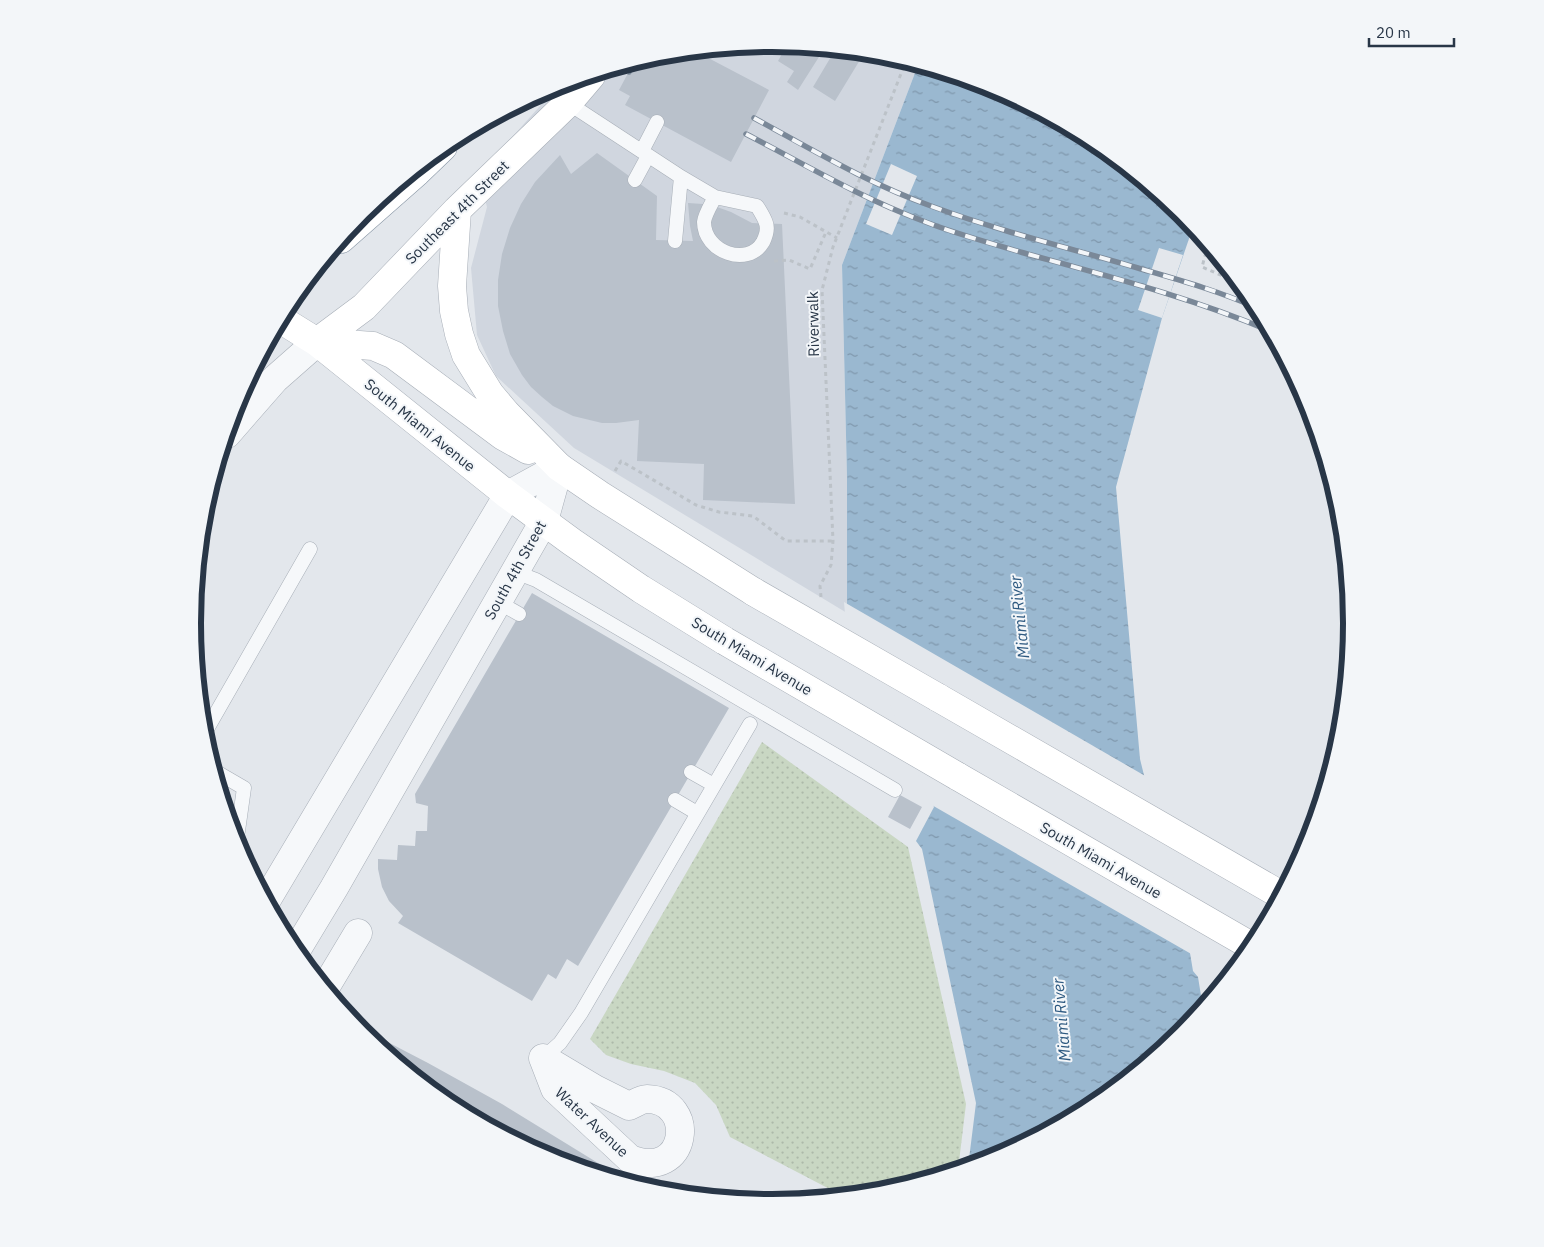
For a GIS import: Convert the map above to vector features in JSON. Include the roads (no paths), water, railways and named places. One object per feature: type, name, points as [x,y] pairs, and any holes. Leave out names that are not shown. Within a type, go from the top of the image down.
[{"type":"main road","name":"Southeast 4th Street","points":[[317,342],[364,307],[457,210],[568,103],[584,85]]},
{"type":"main road","points":[[457,210],[452,286],[454,311],[466,354],[490,394],[559,467]]},
{"type":"main road","name":"South Miami Avenue","points":[[286,323],[317,342],[508,495],[641,589],[725,641],[1246,943]]},
{"type":"main road","points":[[317,342],[373,346],[394,355],[503,436],[559,467],[606,499],[754,592],[1276,892]]},
{"type":"street","points":[[238,422],[275,379],[317,342]]},
{"type":"street","points":[[270,895],[508,495],[559,467]]},
{"type":"street","name":"South 4th Street","points":[[300,945],[508,608],[514,572],[544,521],[559,467]]},
{"type":"street","points":[[328,982],[358,932]]},
{"type":"street","name":"Water Avenue","points":[[543,1058],[595,1089],[629,1106],[645,1099],[664,1102],[678,1118],[681,1136],[674,1152],[663,1161],[635,1173],[630,1158],[555,1089],[543,1058]]},
{"type":"lane","points":[[568,103],[681,178],[715,197],[757,206],[767,224],[766,236],[760,247],[749,254],[733,254],[718,249],[708,238],[704,221],[715,197]]},
{"type":"lane","points":[[635,180],[657,122]]},
{"type":"lane","points":[[675,241],[681,178]]},
{"type":"lane","points":[[210,724],[310,549]]},
{"type":"lane","points":[[514,572],[536,580],[895,790]]},
{"type":"lane","points":[[543,1058],[560,1043],[581,1013],[750,724]]},
{"type":"lane","points":[[692,772],[714,784]]},
{"type":"lane","points":[[221,774],[244,788],[239,827]]},
{"type":"lane","points":[[675,800],[698,813]]},
{"type":"water","name":"Miami River","points":[[916,71],[991,96],[1025,111],[1058,129],[1120,170],[1176,220],[1190,235],[1162,318],[1116,487],[1140,759],[1165,860],[1184,917],[1193,971],[1198,977],[1202,999],[1176,1027],[1120,1077],[1058,1118],[1025,1136],[969,1159],[976,1103],[922,849],[916,841],[934,807],[892,704],[847,613],[847,478],[842,265]]},
{"type":"railway","points":[[754,118],[863,177],[931,206],[1008,231],[1199,286],[1245,303]]},
{"type":"railway","points":[[746,134],[877,202],[935,226],[1179,297],[1260,327]]}]
